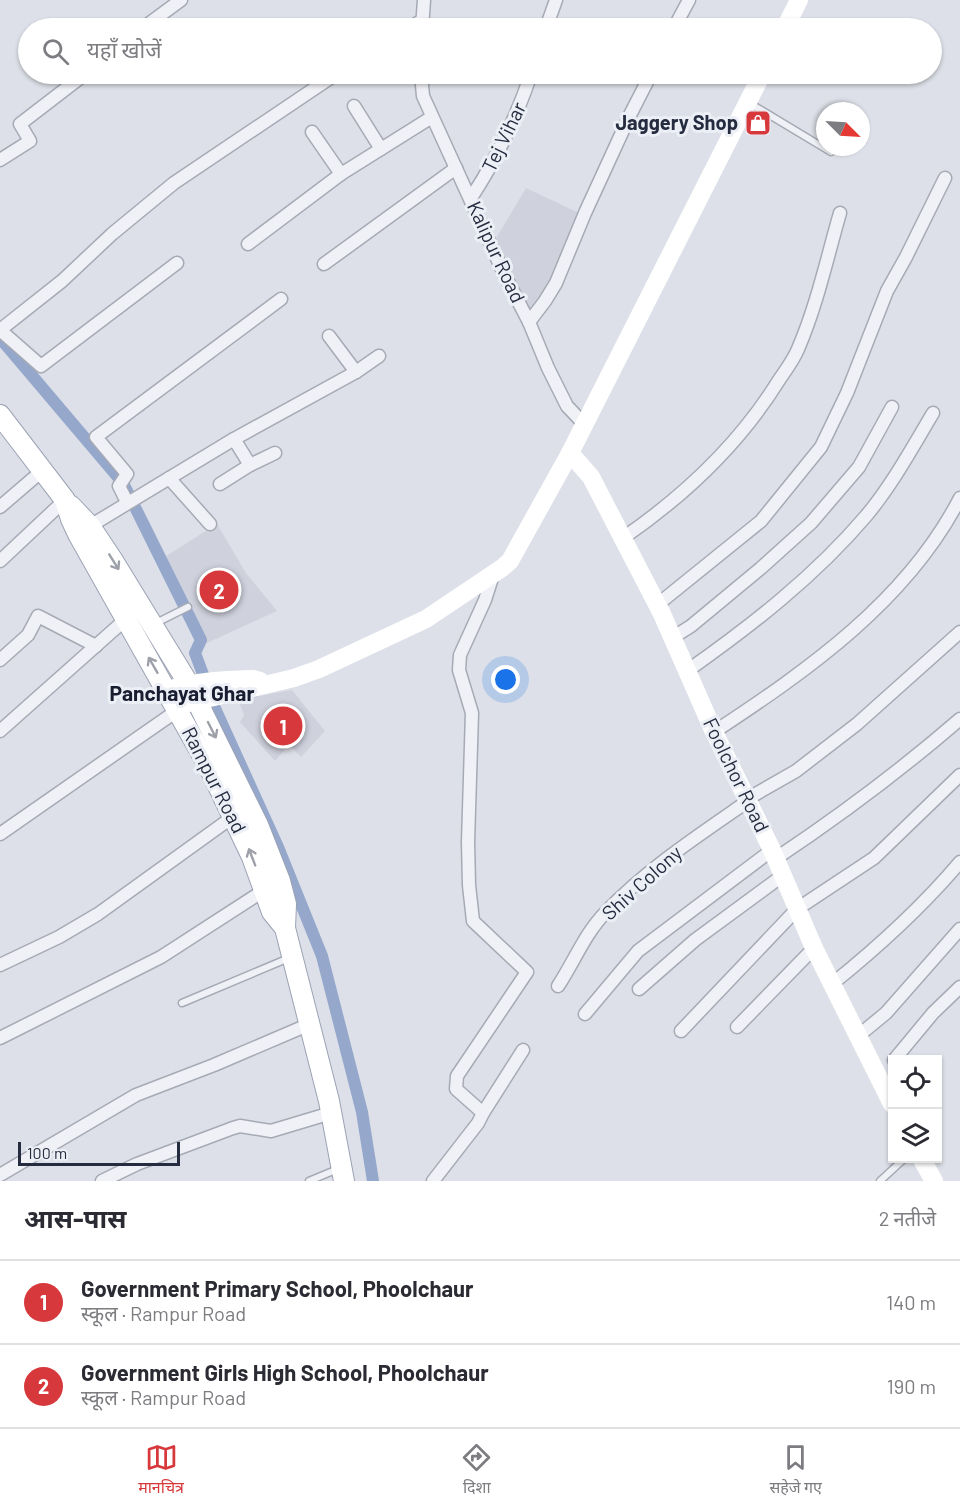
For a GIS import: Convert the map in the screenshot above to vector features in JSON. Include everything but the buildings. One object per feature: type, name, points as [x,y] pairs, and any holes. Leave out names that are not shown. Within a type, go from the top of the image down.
[{"type":"main road","points":[[790,18],[799,0]]},
{"type":"main road","points":[[174,702],[197,702],[294,678],[319,669],[426,619],[510,561],[585,424],[757,84]]},
{"type":"main road","name":"Rampur Road","points":[[2,421],[65,500],[74,527],[174,702],[234,816],[272,912],[285,928],[331,1113],[343,1174]]},
{"type":"main road","name":"Foolchor Road","points":[[570,453],[591,477],[657,605],[814,948],[888,1096]]},
{"type":"main road","points":[[65,500],[90,526],[112,558],[188,683],[258,825],[280,881],[286,904],[285,928]]},
{"type":"main road","points":[[174,702],[188,683],[253,679],[270,684]]},
{"type":"main road","points":[[924,1163],[934,1181]]},
{"type":"street","points":[[157,18],[181,0]]},
{"type":"street","points":[[423,18],[424,0]]},
{"type":"street","points":[[550,18],[556,0]]},
{"type":"street","points":[[679,18],[688,0]]},
{"type":"street","points":[[0,160],[30,141],[20,124],[72,84]]},
{"type":"street","points":[[177,263],[40,366],[0,330],[62,281],[112,234],[174,183],[321,84]]},
{"type":"street","name":"Kalipur Road","points":[[422,84],[423,96],[432,117],[505,276],[529,322],[548,368],[567,406],[585,424]]},
{"type":"street","name":"Tej Vihar","points":[[471,198],[494,162],[519,110],[528,84]]},
{"type":"street","points":[[529,322],[556,283],[585,213],[646,84]]},
{"type":"street","points":[[354,106],[381,148]]},
{"type":"street","points":[[248,244],[341,174],[432,117]]},
{"type":"street","points":[[312,132],[341,174]]},
{"type":"street","points":[[324,264],[456,168]]},
{"type":"street","points":[[657,605],[761,521],[821,447],[847,393],[887,291],[945,178]]},
{"type":"street","points":[[623,538],[651,518],[713,464],[764,405],[798,351],[817,296],[840,213]]},
{"type":"street","points":[[131,499],[119,486],[127,474],[96,437],[281,299]]},
{"type":"street","points":[[329,336],[356,372]]},
{"type":"street","points":[[90,526],[131,499],[379,357]]},
{"type":"street","points":[[672,638],[691,626],[811,523],[859,467],[892,407]]},
{"type":"street","points":[[687,671],[757,619],[821,564],[867,515],[900,468],[933,413]]},
{"type":"street","points":[[234,439],[250,465]]},
{"type":"street","points":[[220,484],[250,465],[275,453]]},
{"type":"street","points":[[0,507],[43,470]]},
{"type":"street","points":[[170,478],[210,524]]},
{"type":"street","points":[[714,732],[807,668],[870,614],[918,564],[946,526],[960,498]]},
{"type":"street","points":[[0,561],[65,500]]},
{"type":"street","points":[[483,1113],[456,1089],[457,1076],[527,972],[473,921],[469,885],[472,713],[459,669],[460,655],[485,600],[493,573]]},
{"type":"street","points":[[0,660],[28,635],[38,616],[96,646]]},
{"type":"street","points":[[0,731],[126,620]]},
{"type":"street","name":"Shiv Colony","points":[[558,986],[589,934],[605,913],[663,861],[748,800],[796,771],[857,724],[960,632]]},
{"type":"street","points":[[0,834],[174,702]]},
{"type":"street","points":[[585,1014],[638,951],[776,862],[907,765],[960,719]]},
{"type":"street","points":[[681,1031],[797,909],[822,895],[874,858],[960,775]]},
{"type":"street","points":[[0,965],[98,914],[234,816]]},
{"type":"street","points":[[639,989],[695,940],[776,862]]},
{"type":"street","points":[[832,984],[866,956],[934,892],[960,862]]},
{"type":"street","points":[[0,1038],[161,957],[263,891]]},
{"type":"street","points":[[858,1036],[886,1013],[960,930]]},
{"type":"street","points":[[737,1027],[814,948]]},
{"type":"street","points":[[897,1055],[933,1013],[958,992]]},
{"type":"street","points":[[0,1175],[136,1095],[310,1024]]},
{"type":"street","points":[[433,1181],[478,1123],[523,1050]]},
{"type":"street","points":[[877,1074],[888,1064]]},
{"type":"street","points":[[102,1181],[137,1164],[233,1128],[240,1126],[271,1131],[331,1113]]},
{"type":"lane","points":[[747,102],[816,143]]},
{"type":"lane","points":[[152,625],[188,607]]},
{"type":"lane","points":[[182,1003],[292,956]]},
{"type":"lane","points":[[880,1181],[900,1163]]},
{"type":"lane","points":[[309,1181],[343,1174]]},
{"type":"shaded area","points":[[526,188],[579,213],[554,280],[530,311],[495,240]]},
{"type":"shaded area","points":[[217,524],[246,573],[277,611],[207,643],[163,558]]},
{"type":"shaded area","points":[[292,690],[325,731],[301,757],[289,745],[275,761],[240,722],[244,715],[237,697]]},
{"type":"waterway","points":[[0,338],[123,483],[201,640],[195,653],[204,677]]},
{"type":"waterway","points":[[208,693],[278,847],[322,956],[362,1112],[373,1181]]},
{"type":"place","name":"Jaggery Shop","points":[[758,123]]},
{"type":"place","name":"Government Girls High School, Phoolchaur","points":[[219,590]]},
{"type":"place","name":"Government Primary School, Phoolchaur","points":[[283,726]]},
{"type":"district","name":"Panchayat Ghar","points":[[182,694]]}]
